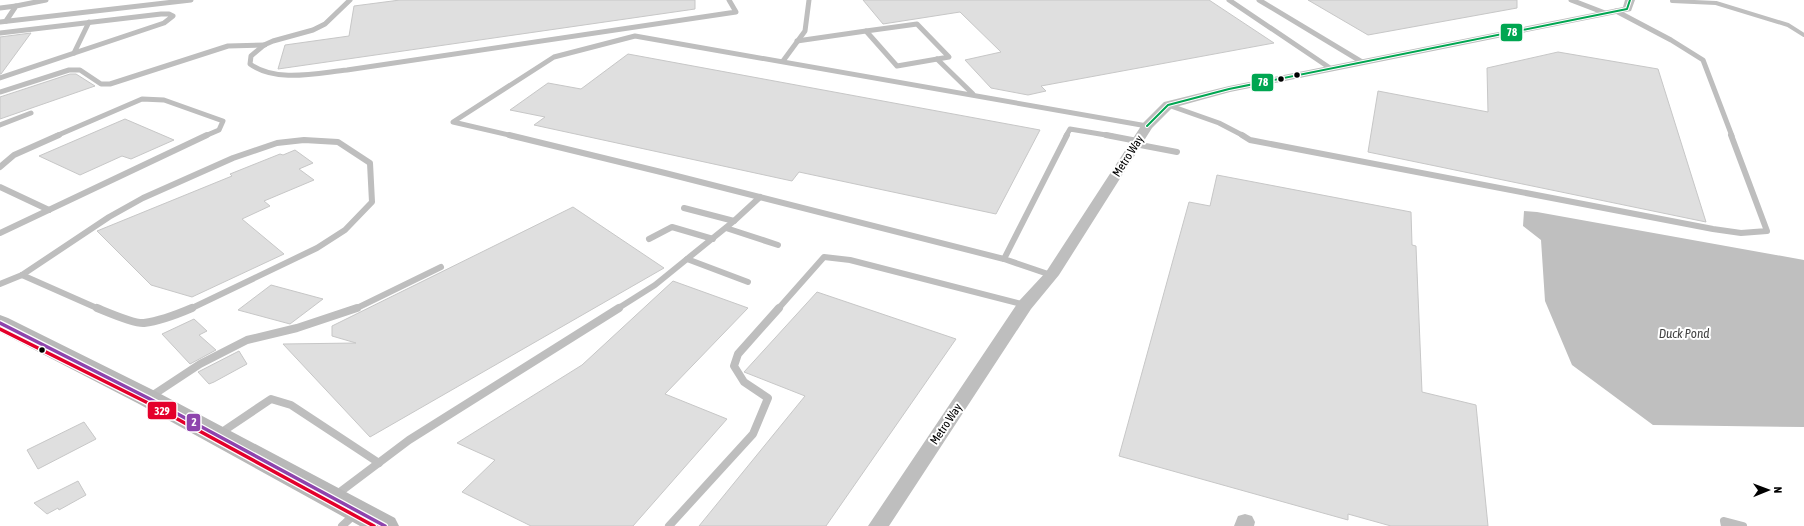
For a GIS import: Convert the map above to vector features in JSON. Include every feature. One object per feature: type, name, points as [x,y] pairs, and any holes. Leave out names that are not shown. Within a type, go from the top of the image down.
[{"type":"main road","points":[[0,323],[148,398],[333,498],[350,519],[385,526]]},
{"type":"street","points":[[1168,105],[1229,89],[1626,9],[1630,0]]},
{"type":"street","name":"Metro Way","points":[[878,526],[1025,306],[1051,275],[1147,126],[1168,105]]},
{"type":"lane","points":[[0,8],[46,0]]},
{"type":"lane","points":[[0,22],[191,0]]},
{"type":"lane","points":[[350,0],[331,21],[320,27],[307,32],[277,39],[265,45],[252,56],[250,64],[254,68],[263,72],[279,74],[307,74],[347,70],[736,12],[729,0]]},
{"type":"lane","points":[[782,61],[805,31],[809,0]]},
{"type":"lane","points":[[1229,0],[1330,68]]},
{"type":"lane","points":[[1259,0],[1362,62]]},
{"type":"lane","points":[[1168,105],[1219,123],[1250,140],[1741,234],[1767,231],[1703,60],[1671,40],[1610,12],[1571,0]]},
{"type":"lane","points":[[6,21],[16,6]]},
{"type":"lane","points":[[0,33],[161,14],[169,14],[173,16],[164,23],[0,78]]},
{"type":"lane","points":[[74,53],[89,22]]},
{"type":"lane","points":[[797,41],[866,31],[917,24],[949,58],[897,66],[866,31]]},
{"type":"lane","points":[[632,28],[635,36]]},
{"type":"lane","points":[[1051,275],[1004,259],[760,197],[452,122],[554,57],[635,36],[973,94],[1147,126]]},
{"type":"lane","points":[[0,92],[69,70],[80,70],[101,84],[110,84],[228,46],[265,45]]},
{"type":"lane","points":[[938,59],[973,94]]},
{"type":"lane","points":[[0,167],[14,155],[142,99],[164,100],[223,121],[219,130],[0,233]]},
{"type":"lane","points":[[0,125],[31,113]]},
{"type":"lane","points":[[1004,259],[1070,129],[1178,152]]},
{"type":"lane","points":[[0,284],[22,275],[103,221],[143,198],[233,158],[277,143],[304,140],[338,142],[370,163],[372,202],[345,230],[317,248],[227,292],[170,316],[143,323],[114,315],[22,275]]},
{"type":"lane","points":[[0,187],[49,210]]},
{"type":"lane","points":[[333,498],[409,440],[655,285],[726,228],[760,197]]},
{"type":"lane","points":[[684,208],[734,221]]},
{"type":"lane","points":[[649,239],[672,227],[712,239]]},
{"type":"lane","points":[[726,228],[778,246]]},
{"type":"lane","points":[[670,526],[753,434],[768,398],[744,382],[734,366],[738,354],[824,257],[850,260],[1025,306]]},
{"type":"lane","points":[[687,259],[748,282]]},
{"type":"lane","points":[[148,398],[200,364],[247,340],[297,328],[350,311],[441,267]]},
{"type":"lane","points":[[217,435],[271,399],[291,405],[379,463]]},
{"type":"lane","points":[[1726,526],[1724,521],[1743,526]]},
{"type":"water","name":"Duck Pond","points":[[1524,211],[1537,212],[1804,260],[1804,427],[1653,425],[1572,365],[1545,301],[1541,240],[1523,226]]},
{"type":"building","points":[[400,0],[695,0],[695,9],[278,69],[285,45],[349,36],[354,6]]},
{"type":"building","points":[[863,0],[1209,0],[1274,43],[1041,86],[1046,91],[1028,95],[991,88],[965,60],[1001,52],[960,12],[883,24]]},
{"type":"building","points":[[1308,0],[1517,0],[1517,8],[1368,35]]},
{"type":"building","points":[[31,33],[1,74],[0,74],[0,37]]},
{"type":"building","points":[[1558,52],[1658,69],[1706,222],[1368,152],[1378,91],[1488,112],[1487,68]]},
{"type":"building","points":[[628,54],[1040,130],[996,214],[799,172],[792,181],[534,125],[545,117],[510,110],[548,83],[581,89]]},
{"type":"building","points":[[70,74],[76,74],[95,86],[0,119],[0,97]]},
{"type":"building","points":[[125,119],[174,140],[131,159],[122,156],[80,175],[39,156]]},
{"type":"building","points":[[295,150],[313,163],[299,169],[314,180],[264,201],[270,206],[242,219],[284,254],[192,297],[151,285],[97,231],[232,176],[230,174],[280,154],[283,155]]},
{"type":"building","points":[[1217,175],[1411,212],[1412,245],[1416,246],[1422,392],[1476,405],[1488,526],[1391,526],[1348,514],[1348,520],[1119,456],[1189,202],[1210,206]]},
{"type":"building","points":[[573,207],[664,268],[370,437],[283,344],[356,343],[332,336],[332,326]]},
{"type":"building","points":[[673,281],[748,308],[665,394],[727,419],[633,526],[531,526],[462,492],[495,460],[457,443],[582,365]]},
{"type":"building","points":[[271,285],[323,299],[290,324],[238,310]]},
{"type":"building","points":[[817,292],[956,339],[826,526],[699,526],[805,396],[744,372]]},
{"type":"building","points":[[194,319],[207,331],[199,335],[216,350],[190,364],[162,334]]},
{"type":"building","points":[[239,351],[247,364],[214,382],[209,384],[198,372]]},
{"type":"building","points":[[84,422],[96,439],[38,469],[27,450]]},
{"type":"building","points":[[78,481],[86,495],[59,510],[58,508],[47,514],[34,503]]},
{"type":"waterway","points":[[1672,1],[1716,3],[1788,25],[1804,35]]},
{"type":"transit line","name":"78","points":[[1147,126],[1168,105],[1229,89],[1627,9],[1630,0]]},
{"type":"transit line","name":"2","points":[[0,323],[148,398],[385,526]]},
{"type":"transit line","name":"329","points":[[0,329],[146,402],[374,526]]}]
